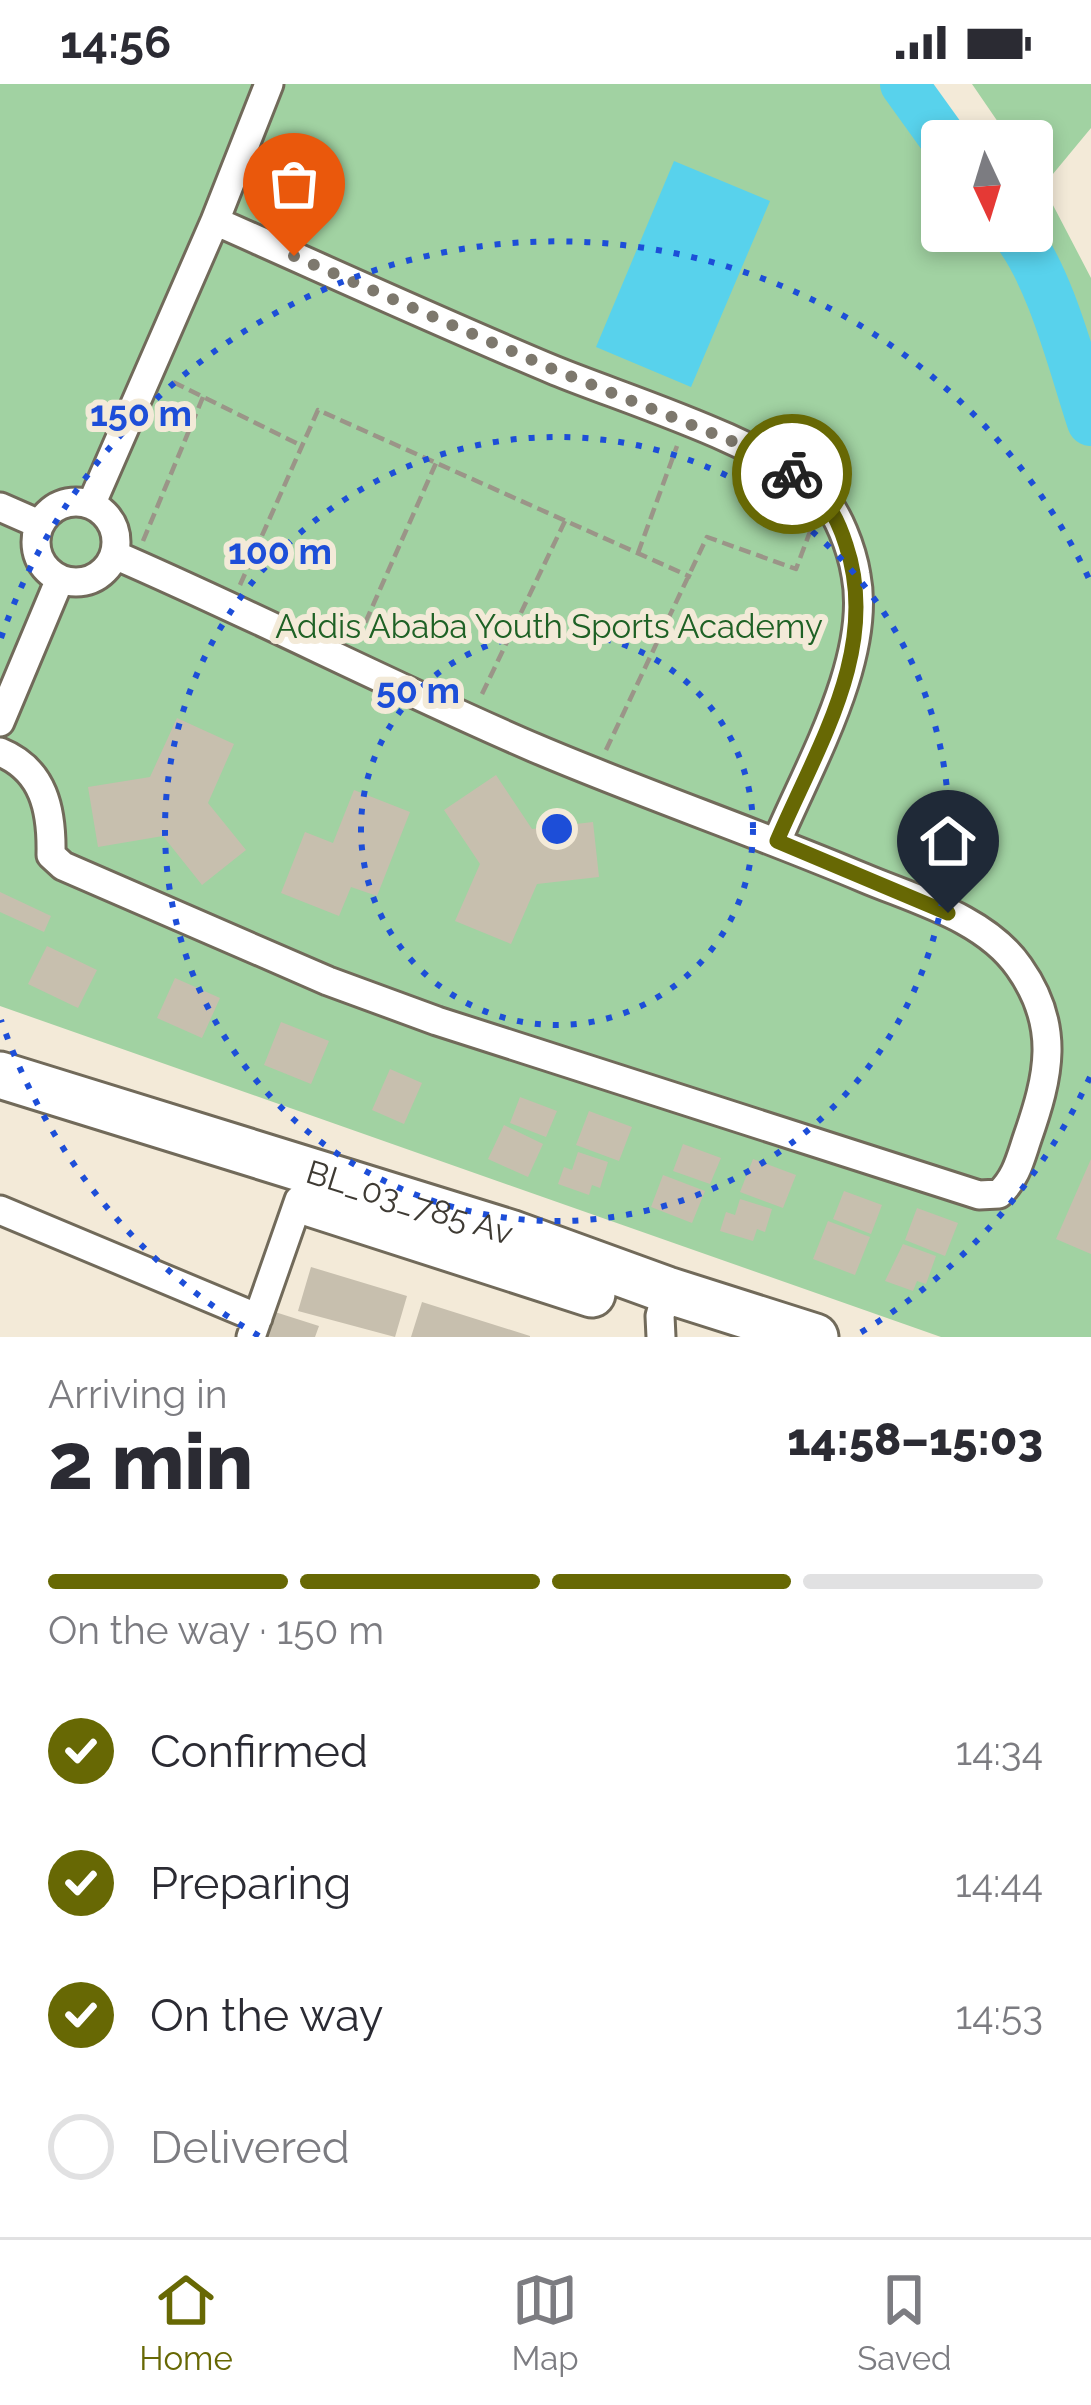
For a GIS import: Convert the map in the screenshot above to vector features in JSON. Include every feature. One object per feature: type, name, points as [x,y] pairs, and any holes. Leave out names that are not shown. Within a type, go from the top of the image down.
[{"type":"main road","name":"BL_03_785 Av","points":[[0,1075],[510,1233],[663,1315],[815,1337]]},
{"type":"main road","name":"BL_03_785 Av","points":[[0,1108],[722,1337]]},
{"type":"street","points":[[91,505],[215,221],[269,84]]},
{"type":"street","points":[[215,221],[555,370],[734,442],[823,496],[840,526],[856,574],[859,620],[851,668],[777,841]]},
{"type":"street","points":[[0,752],[21,760],[41,787],[50,809],[51,855],[63,866],[328,981],[437,1021],[979,1195],[999,1194],[1013,1180],[1044,1090],[1049,1052],[1043,1011],[1018,965],[985,934],[948,913],[777,841],[595,772],[470,718],[124,559],[113,525],[91,505],[80,502],[56,507],[39,524],[36,549],[40,562],[60,579],[86,581],[124,559]]},
{"type":"street","points":[[0,507],[39,524]]},
{"type":"street","points":[[0,722],[60,579]]},
{"type":"street","points":[[0,1210],[254,1327],[299,1200]]},
{"type":"path","points":[[149,370],[302,446]]},
{"type":"path","points":[[124,559],[203,397]]},
{"type":"path","points":[[230,607],[318,410],[691,577]]},
{"type":"path","points":[[638,553],[686,423]]},
{"type":"path","points":[[347,663],[436,463]]},
{"type":"path","points":[[595,772],[707,537],[796,569],[823,496]]},
{"type":"path","points":[[470,718],[565,520]]},
{"type":"green space","name":"Addis Ababa Youth Sports Academy","points":[[0,84],[925,84],[950,120],[921,120],[921,252],[1053,252],[1053,205],[1091,278],[1091,1337],[941,1337],[0,1006]]},
{"type":"green space","name":"Addis Ababa Youth Sports Academy","points":[[972,84],[1091,84],[1091,128],[1053,174],[1053,120],[997,120]]},
{"type":"water","points":[[674,161],[770,201],[691,387],[596,347]]},
{"type":"building","points":[[177,718],[234,744],[208,803],[246,850],[202,885],[163,836],[98,847],[88,787],[150,777]]},
{"type":"building","points":[[496,775],[532,829],[593,822],[599,877],[537,884],[511,944],[455,921],[480,864],[444,810]]},
{"type":"building","points":[[354,790],[410,812],[377,896],[351,887],[339,916],[281,893],[305,832],[333,843]]},
{"type":"building","points":[[0,892],[51,916],[44,932],[0,912]]},
{"type":"building","points":[[47,946],[97,970],[78,1008],[28,984]]},
{"type":"building","points":[[175,978],[220,998],[202,1038],[157,1018]]},
{"type":"building","points":[[281,1022],[329,1041],[311,1084],[264,1065]]},
{"type":"building","points":[[390,1069],[422,1083],[404,1124],[372,1110]]},
{"type":"building","points":[[520,1097],[557,1111],[546,1137],[510,1123]]},
{"type":"building","points":[[589,1111],[632,1127],[619,1161],[576,1145]]},
{"type":"building","points":[[504,1125],[543,1144],[528,1177],[488,1159]]},
{"type":"building","points":[[683,1144],[721,1158],[710,1184],[673,1171]]},
{"type":"building","points":[[578,1152],[608,1162],[600,1188],[592,1185],[589,1195],[558,1184],[564,1167],[572,1170]]},
{"type":"building","points":[[753,1159],[796,1175],[783,1208],[740,1192]]},
{"type":"building","points":[[1091,1159],[1091,1254],[1056,1239]]},
{"type":"building","points":[[663,1175],[705,1191],[692,1223],[651,1207]]},
{"type":"building","points":[[844,1191],[882,1205],[871,1234],[833,1219]]},
{"type":"building","points":[[740,1199],[772,1209],[765,1232],[757,1229],[753,1241],[720,1231],[726,1212],[735,1215]]},
{"type":"building","points":[[917,1208],[958,1223],[945,1256],[905,1240]]},
{"type":"building","points":[[828,1221],[870,1237],[855,1275],[813,1259]]},
{"type":"building","points":[[903,1244],[936,1256],[926,1284],[917,1281],[913,1291],[885,1281]]},
{"type":"building","points":[[311,1267],[407,1296],[395,1337],[298,1311]]},
{"type":"building","points":[[422,1302],[530,1336],[530,1337],[411,1337]]},
{"type":"building","points":[[275,1312],[319,1326],[315,1337],[267,1337]]},
{"type":"waterway","points":[[904,84],[930,120]]},
{"type":"waterway","points":[[1028,252],[1050,297],[1091,422]]},
{"type":"way so far","points":[[294,256],[734,442],[792,474]]},
{"type":"route","points":[[792,474],[823,496],[840,526],[856,574],[859,620],[851,668],[777,841],[948,913]]}]
